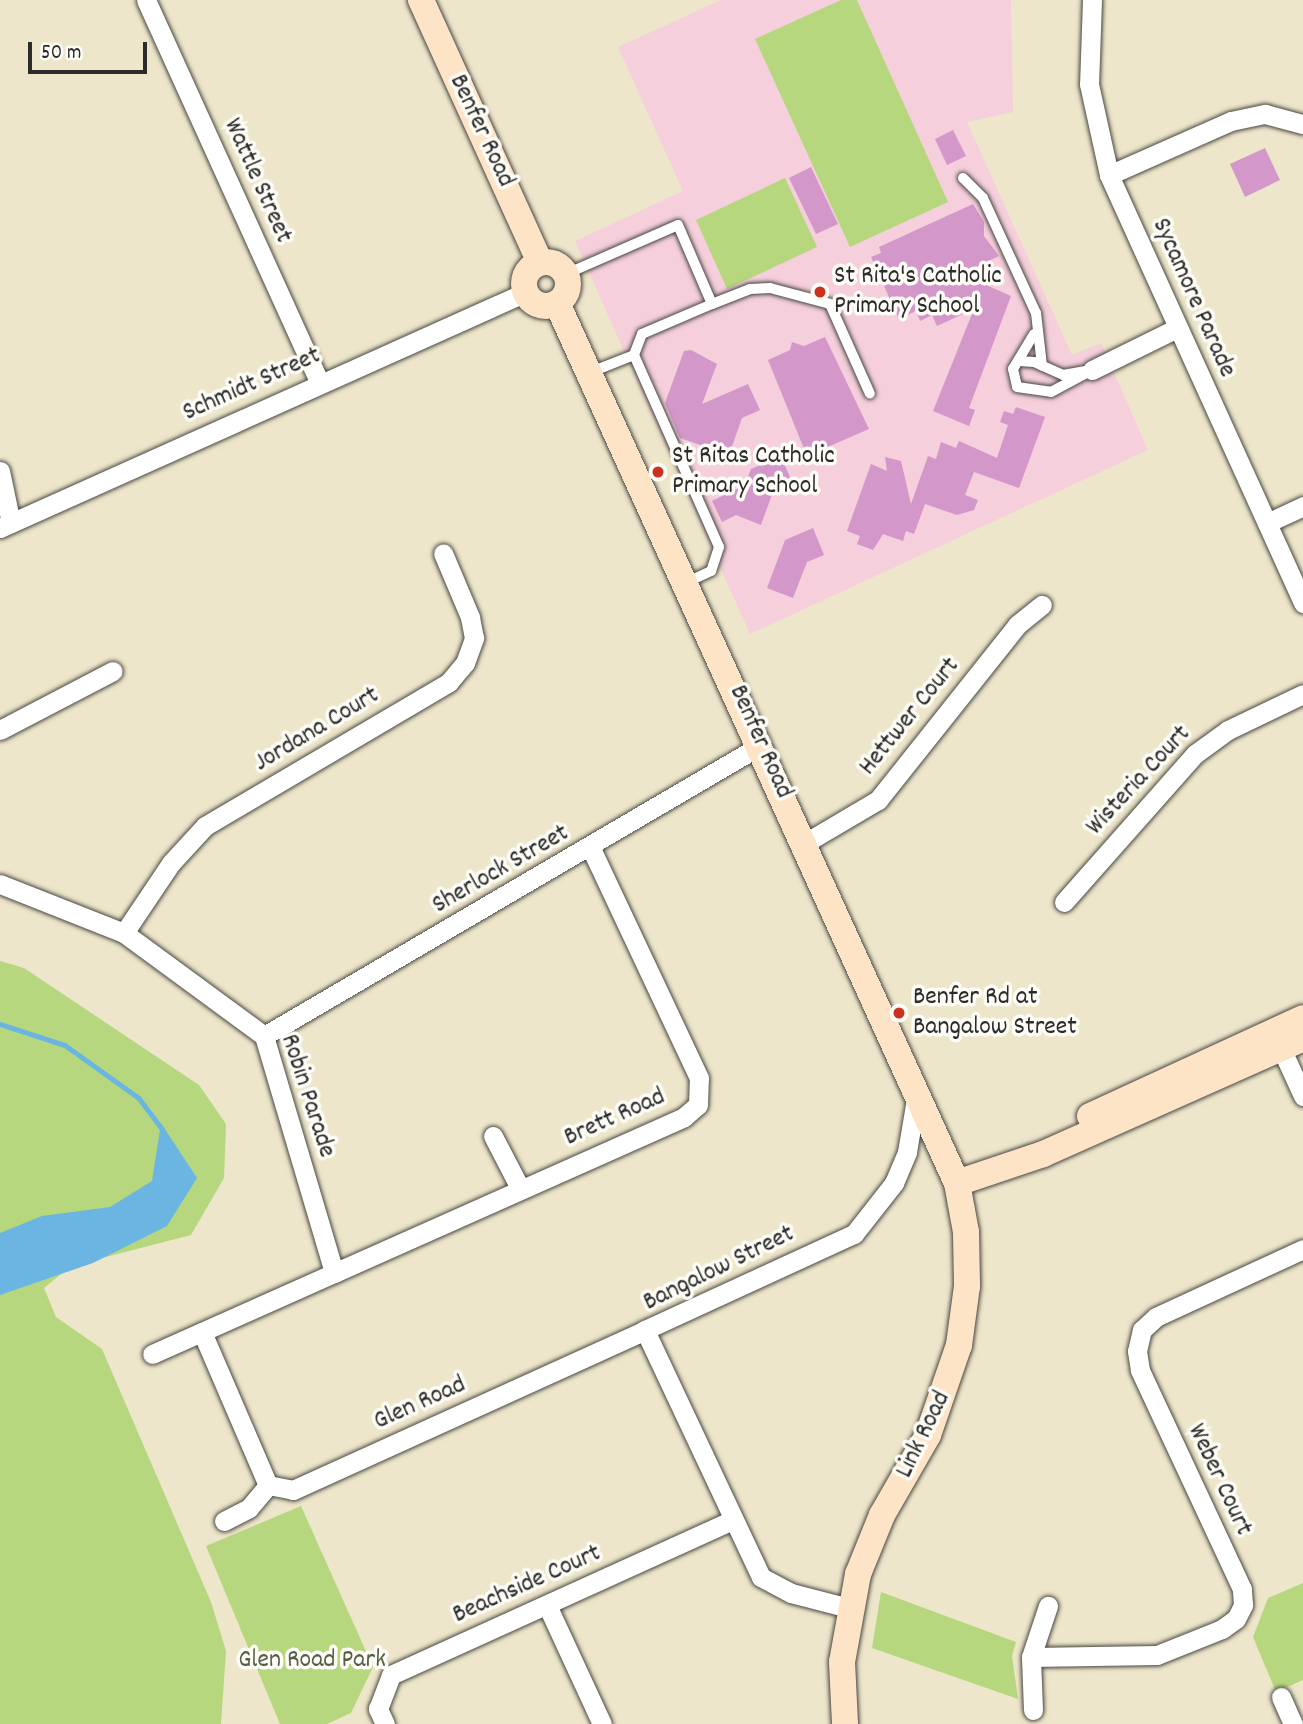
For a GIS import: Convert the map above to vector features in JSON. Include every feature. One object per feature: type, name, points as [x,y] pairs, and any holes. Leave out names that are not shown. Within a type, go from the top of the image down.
[{"type":"street","name":"Wattle Street","points":[[146,0],[320,383]]},
{"type":"street","name":"Benfer Road","points":[[421,0],[540,262]]},
{"type":"street","name":"Sycamore Parade","points":[[1092,0],[1089,84],[1109,175],[1303,603]]},
{"type":"street","points":[[1109,175],[1231,121],[1265,114],[1303,124]]},
{"type":"street","points":[[540,262],[557,265],[566,274],[566,293],[557,303],[541,305],[526,292],[528,272],[540,262]]},
{"type":"street","name":"Schmidt Street","points":[[6,526],[526,292]]},
{"type":"street","name":"Benfer Road","points":[[557,303],[687,582],[805,843],[916,1099],[957,1183]]},
{"type":"street","points":[[1092,370],[1177,328]]},
{"type":"street","points":[[0,471],[6,526]]},
{"type":"street","points":[[1267,523],[1303,506]]},
{"type":"street","name":"Jordana Court","points":[[124,933],[171,863],[205,826],[449,682],[465,663],[474,638],[470,617],[443,553]]},
{"type":"street","name":"Hettwer Court","points":[[805,843],[878,800],[1017,625],[1042,605]]},
{"type":"street","points":[[0,730],[113,671]]},
{"type":"street","name":"Wisteria Court","points":[[1064,902],[1195,754],[1228,730],[1303,694]]},
{"type":"street","name":"Sherlock Street","points":[[264,1036],[591,848],[761,745]]},
{"type":"street","name":"Brett Road","points":[[334,1273],[684,1117],[698,1105],[699,1078],[591,848]]},
{"type":"street","name":"Robin Parade","points":[[0,884],[124,933],[264,1036],[334,1273]]},
{"type":"street","points":[[957,1183],[1000,1165],[1043,1154],[1286,1039],[1303,1018]]},
{"type":"street","points":[[1286,1039],[1303,1097]]},
{"type":"street","name":"Bangalow Street","points":[[849,1608],[791,1593],[761,1577],[645,1330],[854,1234],[894,1183],[907,1152],[916,1099]]},
{"type":"street","points":[[493,1136],[520,1188]]},
{"type":"street","name":"Link Road","points":[[845,1724],[842,1662],[849,1608],[867,1546],[928,1435],[959,1345],[967,1286],[967,1232],[957,1183]]},
{"type":"street","name":"Weber Court","points":[[1031,1657],[1157,1655],[1222,1629],[1236,1619],[1242,1605],[1242,1589],[1140,1370],[1138,1351],[1142,1331],[1156,1317],[1303,1249]]},
{"type":"street","points":[[152,1354],[334,1273]]},
{"type":"street","name":"Glen Road","points":[[268,1485],[293,1490],[645,1330]]},
{"type":"street","points":[[202,1332],[268,1485],[249,1508],[224,1521]]},
{"type":"street","name":"Beachside Court","points":[[385,1724],[378,1709],[391,1675],[732,1520]]},
{"type":"street","points":[[547,1605],[602,1724]]},
{"type":"street","points":[[1034,1710],[1031,1657],[1048,1606]]},
{"type":"street","points":[[1281,1697],[1293,1724]]},
{"type":"lane","points":[[963,177],[983,198],[1036,313],[1042,366]]},
{"type":"lane","points":[[566,274],[678,225],[712,304]]},
{"type":"lane","points":[[687,582],[711,571],[719,547],[634,355],[642,334],[750,289],[770,288],[831,304],[870,394]]},
{"type":"lane","points":[[1036,330],[1012,378],[1017,387],[1031,392],[1065,388],[1092,370]]},
{"type":"lane","points":[[591,372],[634,355]]},
{"type":"lane","points":[[1020,361],[1063,375],[1092,370]]},
{"type":"shaded area","name":"St Rita's Catholic Primary School","points":[[721,0],[1011,0],[1013,112],[967,122],[1072,355],[1101,343],[1148,450],[750,634],[575,241],[683,191],[618,47]]},
{"type":"green space","points":[[841,0],[857,0],[948,202],[850,247],[755,39]]},
{"type":"green space","points":[[785,178],[817,247],[727,289],[696,220]]},
{"type":"green space","points":[[0,961],[24,968],[199,1085],[226,1124],[224,1178],[191,1235],[71,1266],[44,1288],[56,1317],[102,1349],[211,1602],[226,1651],[221,1724],[0,1724]]},
{"type":"green space","name":"Glen Road Park","points":[[301,1506],[373,1667],[351,1713],[327,1724],[280,1724],[206,1546]]},
{"type":"green space","points":[[1303,1583],[1303,1680],[1276,1692],[1253,1637],[1268,1598]]},
{"type":"green space","points":[[881,1592],[1016,1642],[1012,1656],[1018,1699],[872,1648]]},
{"type":"water","points":[[161,1123],[197,1178],[167,1226],[93,1263],[0,1295],[0,1233],[42,1216],[110,1207],[152,1181]]},
{"type":"building","points":[[953,130],[966,156],[947,165],[935,139]]},
{"type":"building","points":[[1265,148],[1280,180],[1245,197],[1230,164]]},
{"type":"building","points":[[811,167],[838,224],[816,234],[789,178]]},
{"type":"building","points":[[973,204],[984,222],[984,236],[999,256],[976,267],[984,284],[1011,296],[969,408],[975,410],[969,426],[933,411],[974,309],[937,326],[932,315],[920,321],[916,311],[899,319],[871,257],[881,253],[879,247]]},
{"type":"building","points":[[825,337],[869,429],[807,456],[768,360],[790,350],[792,342],[804,346]]},
{"type":"building","points":[[691,350],[717,364],[702,404],[748,384],[760,410],[742,418],[729,455],[680,438],[665,403],[684,351]]},
{"type":"building","points":[[1016,407],[1045,417],[1019,488],[974,472],[965,495],[978,500],[974,510],[957,515],[925,504],[914,534],[906,531],[903,541],[883,534],[873,550],[857,544],[860,536],[847,531],[871,464],[887,471],[885,457],[901,461],[911,504],[928,456],[936,459],[941,442],[956,448],[959,441],[997,458],[1008,425],[1000,422],[1004,411],[1013,414]]},
{"type":"building","points":[[781,456],[792,482],[774,489],[761,525],[736,515],[722,522],[712,501],[745,485],[751,469]]},
{"type":"building","points":[[813,528],[824,555],[807,562],[793,598],[767,588],[785,540]]},
{"type":"waterway","points":[[0,1024],[65,1045],[139,1098],[162,1129]]},
{"type":"place","name":"St Rita's Catholic Primary School","points":[[820,292]]},
{"type":"place","name":"St Ritas Catholic Primary School","points":[[658,472]]},
{"type":"place","name":"Benfer Rd at Bangalow Street","points":[[899,1013]]}]
